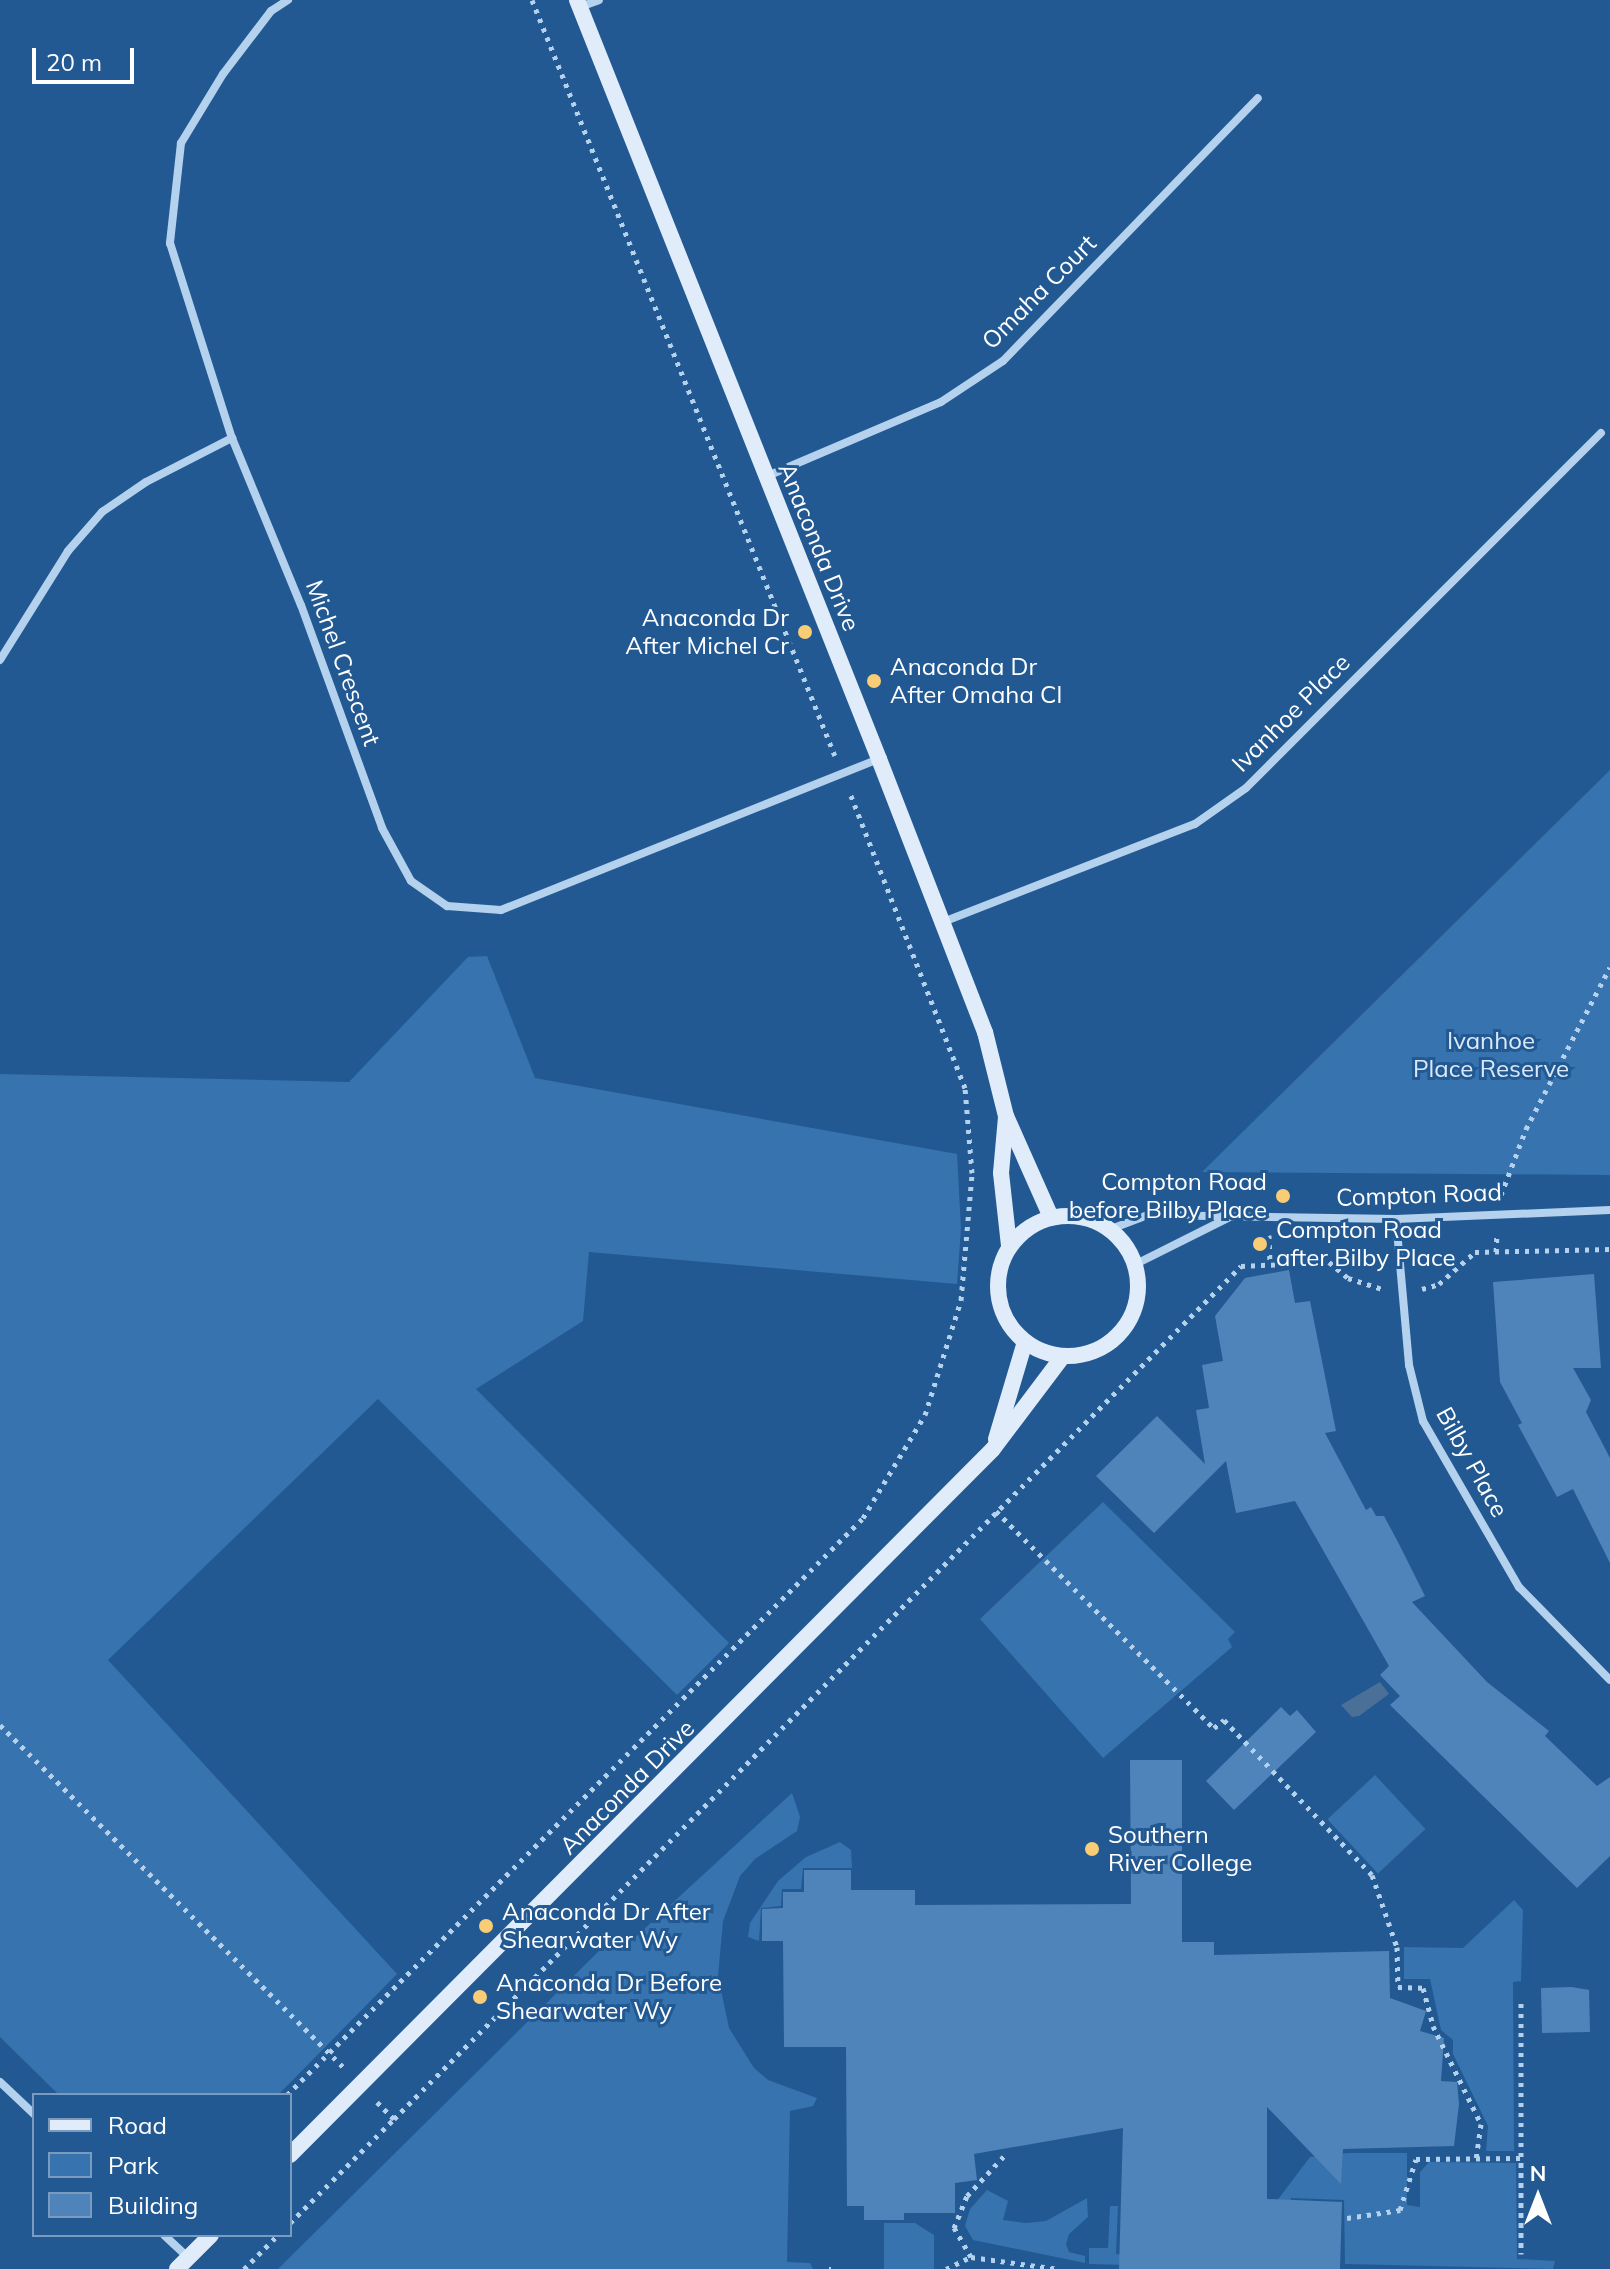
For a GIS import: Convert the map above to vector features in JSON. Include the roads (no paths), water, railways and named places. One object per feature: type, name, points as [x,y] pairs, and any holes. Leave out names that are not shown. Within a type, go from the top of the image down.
[{"type":"main road","name":"Anaconda Drive","points":[[579,4],[943,922],[985,1032],[1006,1116],[1051,1217]]},
{"type":"main road","name":"Anaconda Drive","points":[[993,1449],[1025,1342],[1000,1308],[998,1276],[1009,1245],[1001,1173],[1006,1116]]},
{"type":"main road","points":[[1009,1245],[1021,1232],[1051,1217],[1093,1219],[1111,1229],[1136,1264],[1137,1298],[1124,1329],[1086,1354],[1063,1356],[1025,1342]]},
{"type":"main road","name":"Anaconda Drive","points":[[292,2153],[993,1449],[1063,1356]]},
{"type":"main road","points":[[182,2263],[209,2237]]},
{"type":"street","name":"Michel Crescent","points":[[288,0],[271,11],[223,74],[181,143],[170,243],[232,438],[301,605],[382,828],[411,881],[447,906],[501,910],[879,759]]},
{"type":"street","points":[[579,4],[599,0]]},
{"type":"street","name":"Omaha Court","points":[[765,477],[941,402],[1003,361],[1258,98]]},
{"type":"street","name":"Ivanhoe Place","points":[[943,922],[1195,824],[1246,788],[1601,433]]},
{"type":"street","points":[[0,660],[68,551],[102,512],[146,482],[232,438]]},
{"type":"street","name":"Compton Road","points":[[1111,1229],[1148,1215],[1396,1219],[1610,1210]]},
{"type":"street","name":"Compton Road","points":[[1136,1264],[1229,1218]]},
{"type":"street","name":"Bilby Place","points":[[1396,1219],[1409,1365],[1423,1421],[1519,1587],[1610,1680]]},
{"type":"street","points":[[0,2082],[32,2112]]},
{"type":"street","points":[[165,2237],[182,2263]]},
{"type":"place","name":"Anaconda Dr After Michel Cr","points":[[805,632]]},
{"type":"place","name":"Anaconda Dr After Omaha Cl","points":[[874,681]]},
{"type":"place","name":"Compton Road before Bilby Place","points":[[1283,1196]]},
{"type":"place","name":"Compton Road after Bilby Place","points":[[1260,1244]]},
{"type":"place","name":"Southern River College","points":[[1092,1849]]},
{"type":"place","name":"Anaconda Dr After Shearwater Wy","points":[[486,1926]]},
{"type":"place","name":"Anaconda Dr Before Shearwater Wy","points":[[480,1997]]},
{"type":"park label","name":"Ivanhoe Place Reserve","points":[[1491,1055]]}]
